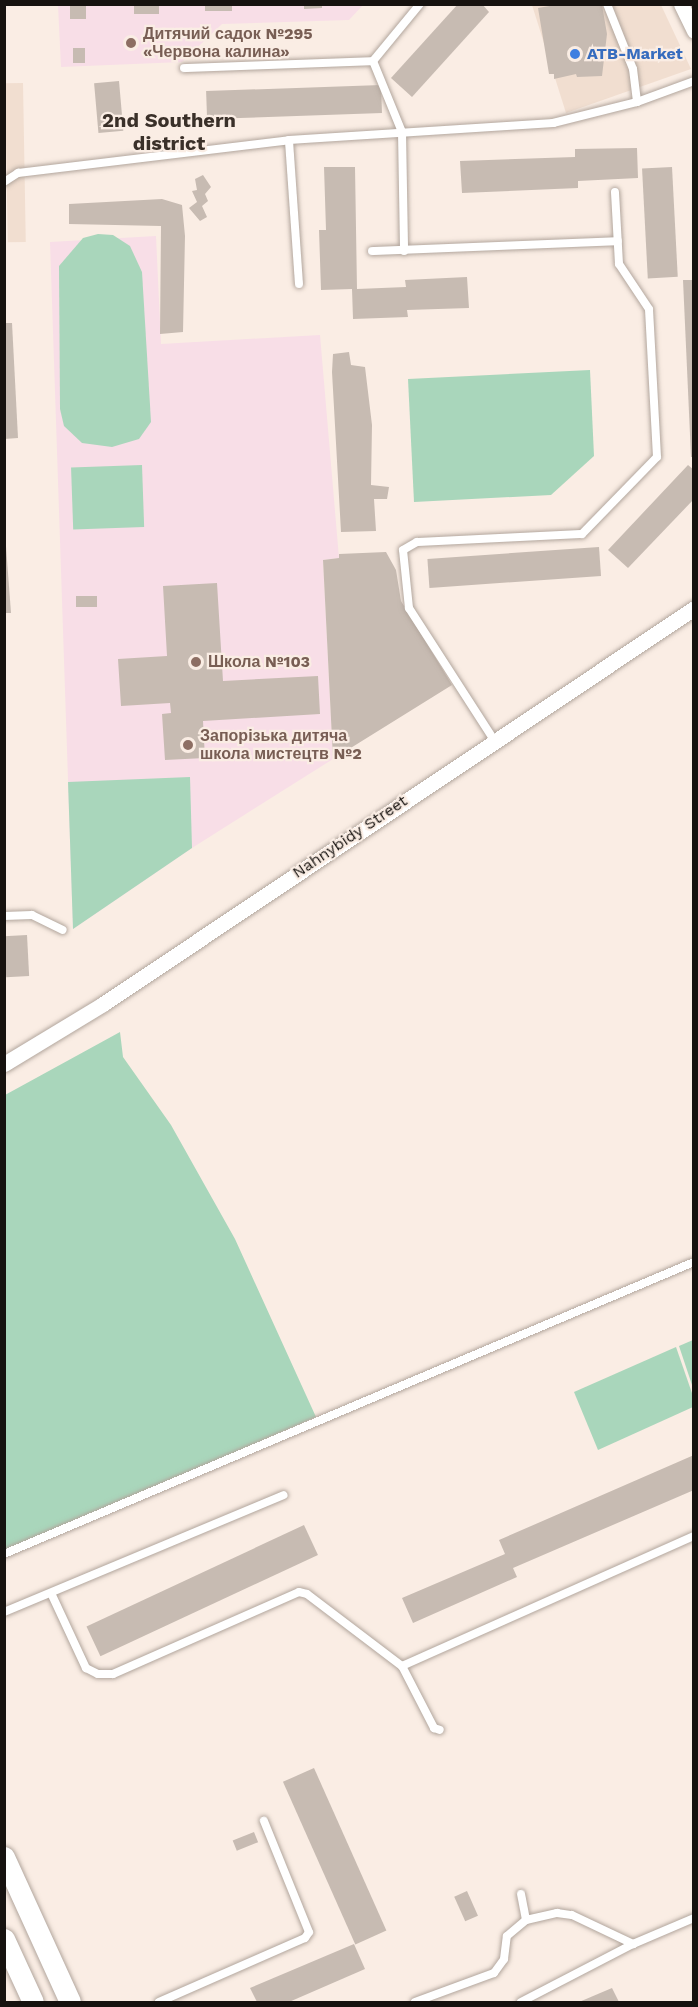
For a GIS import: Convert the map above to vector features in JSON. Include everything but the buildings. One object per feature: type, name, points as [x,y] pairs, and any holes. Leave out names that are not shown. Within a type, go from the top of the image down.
[{"type":"street","points":[[681,4],[693,32]]},
{"type":"street","name":"Nahnybidy Street","points":[[4,1064],[103,1004],[693,608]]},
{"type":"street","points":[[4,1857],[70,2002]]},
{"type":"street","points":[[4,1939],[33,2002]]},
{"type":"lane","points":[[184,68],[374,61],[420,4]]},
{"type":"lane","points":[[607,4],[633,69],[637,102]]},
{"type":"lane","points":[[374,61],[402,132],[404,251]]},
{"type":"lane","points":[[4,182],[18,173],[231,144],[553,123],[637,102],[693,81]]},
{"type":"lane","points":[[288,140],[299,284]]},
{"type":"lane","points":[[494,740],[409,608],[403,550],[417,542],[582,534],[657,457],[649,309],[619,264],[615,192]]},
{"type":"lane","points":[[372,251],[618,241]]},
{"type":"lane","points":[[4,916],[32,915],[63,930]]},
{"type":"lane","points":[[4,1554],[693,1262]]},
{"type":"lane","points":[[4,1612],[284,1495]]},
{"type":"lane","points":[[402,1666],[693,1536]]},
{"type":"lane","points":[[51,1593],[86,1668],[98,1674],[112,1674],[299,1592],[402,1666],[434,1728],[440,1730]]},
{"type":"lane","points":[[159,2002],[305,1938],[309,1932],[264,1821]]},
{"type":"lane","points":[[521,1894],[526,1920]]},
{"type":"lane","points":[[416,2002],[494,1973],[504,1959],[507,1936],[526,1920],[557,1913],[572,1915],[633,1944]]},
{"type":"lane","points":[[521,2002],[633,1944],[693,1918]]},
{"type":"shaded area","name":"Дитячий садок №295 «Червона калина»","points":[[58,5],[363,5],[349,20],[222,24],[182,62],[61,67]]},
{"type":"shaded area","points":[[532,5],[661,5],[691,69],[566,113]]},
{"type":"shaded area","points":[[5,83],[23,83],[26,242],[8,242]]},
{"type":"shaded area","name":"Школа №103","points":[[156,236],[161,344],[320,335],[339,558],[323,560],[333,759],[192,848],[73,929],[50,242]]},
{"type":"green space","points":[[98,234],[113,235],[130,246],[142,272],[151,422],[139,439],[112,447],[82,443],[64,426],[60,409],[59,266],[83,238]]},
{"type":"green space","points":[[590,370],[594,456],[551,495],[414,502],[408,379]]},
{"type":"green space","points":[[142,465],[144,527],[73,529],[71,467]]},
{"type":"green space","points":[[190,777],[192,848],[73,929],[68,782]]},
{"type":"green space","points":[[120,1032],[123,1057],[171,1125],[235,1239],[316,1417],[5,1553],[5,1095]]},
{"type":"green space","points":[[693,1340],[693,1388],[679,1346]]},
{"type":"green space","points":[[676,1347],[693,1396],[693,1407],[598,1450],[574,1392]]},
{"type":"place","name":"Дитячий садок №295 «Червона калина»","points":[[131,43]]},
{"type":"place","name":"ATB-Market","points":[[575,54]]},
{"type":"place","name":"Школа №103","points":[[196,662]]},
{"type":"place","name":"Запорізька дитяча школа мистецтв №2","points":[[188,745]]},
{"type":"district","name":"2nd Southern district","points":[[169,132]]}]
